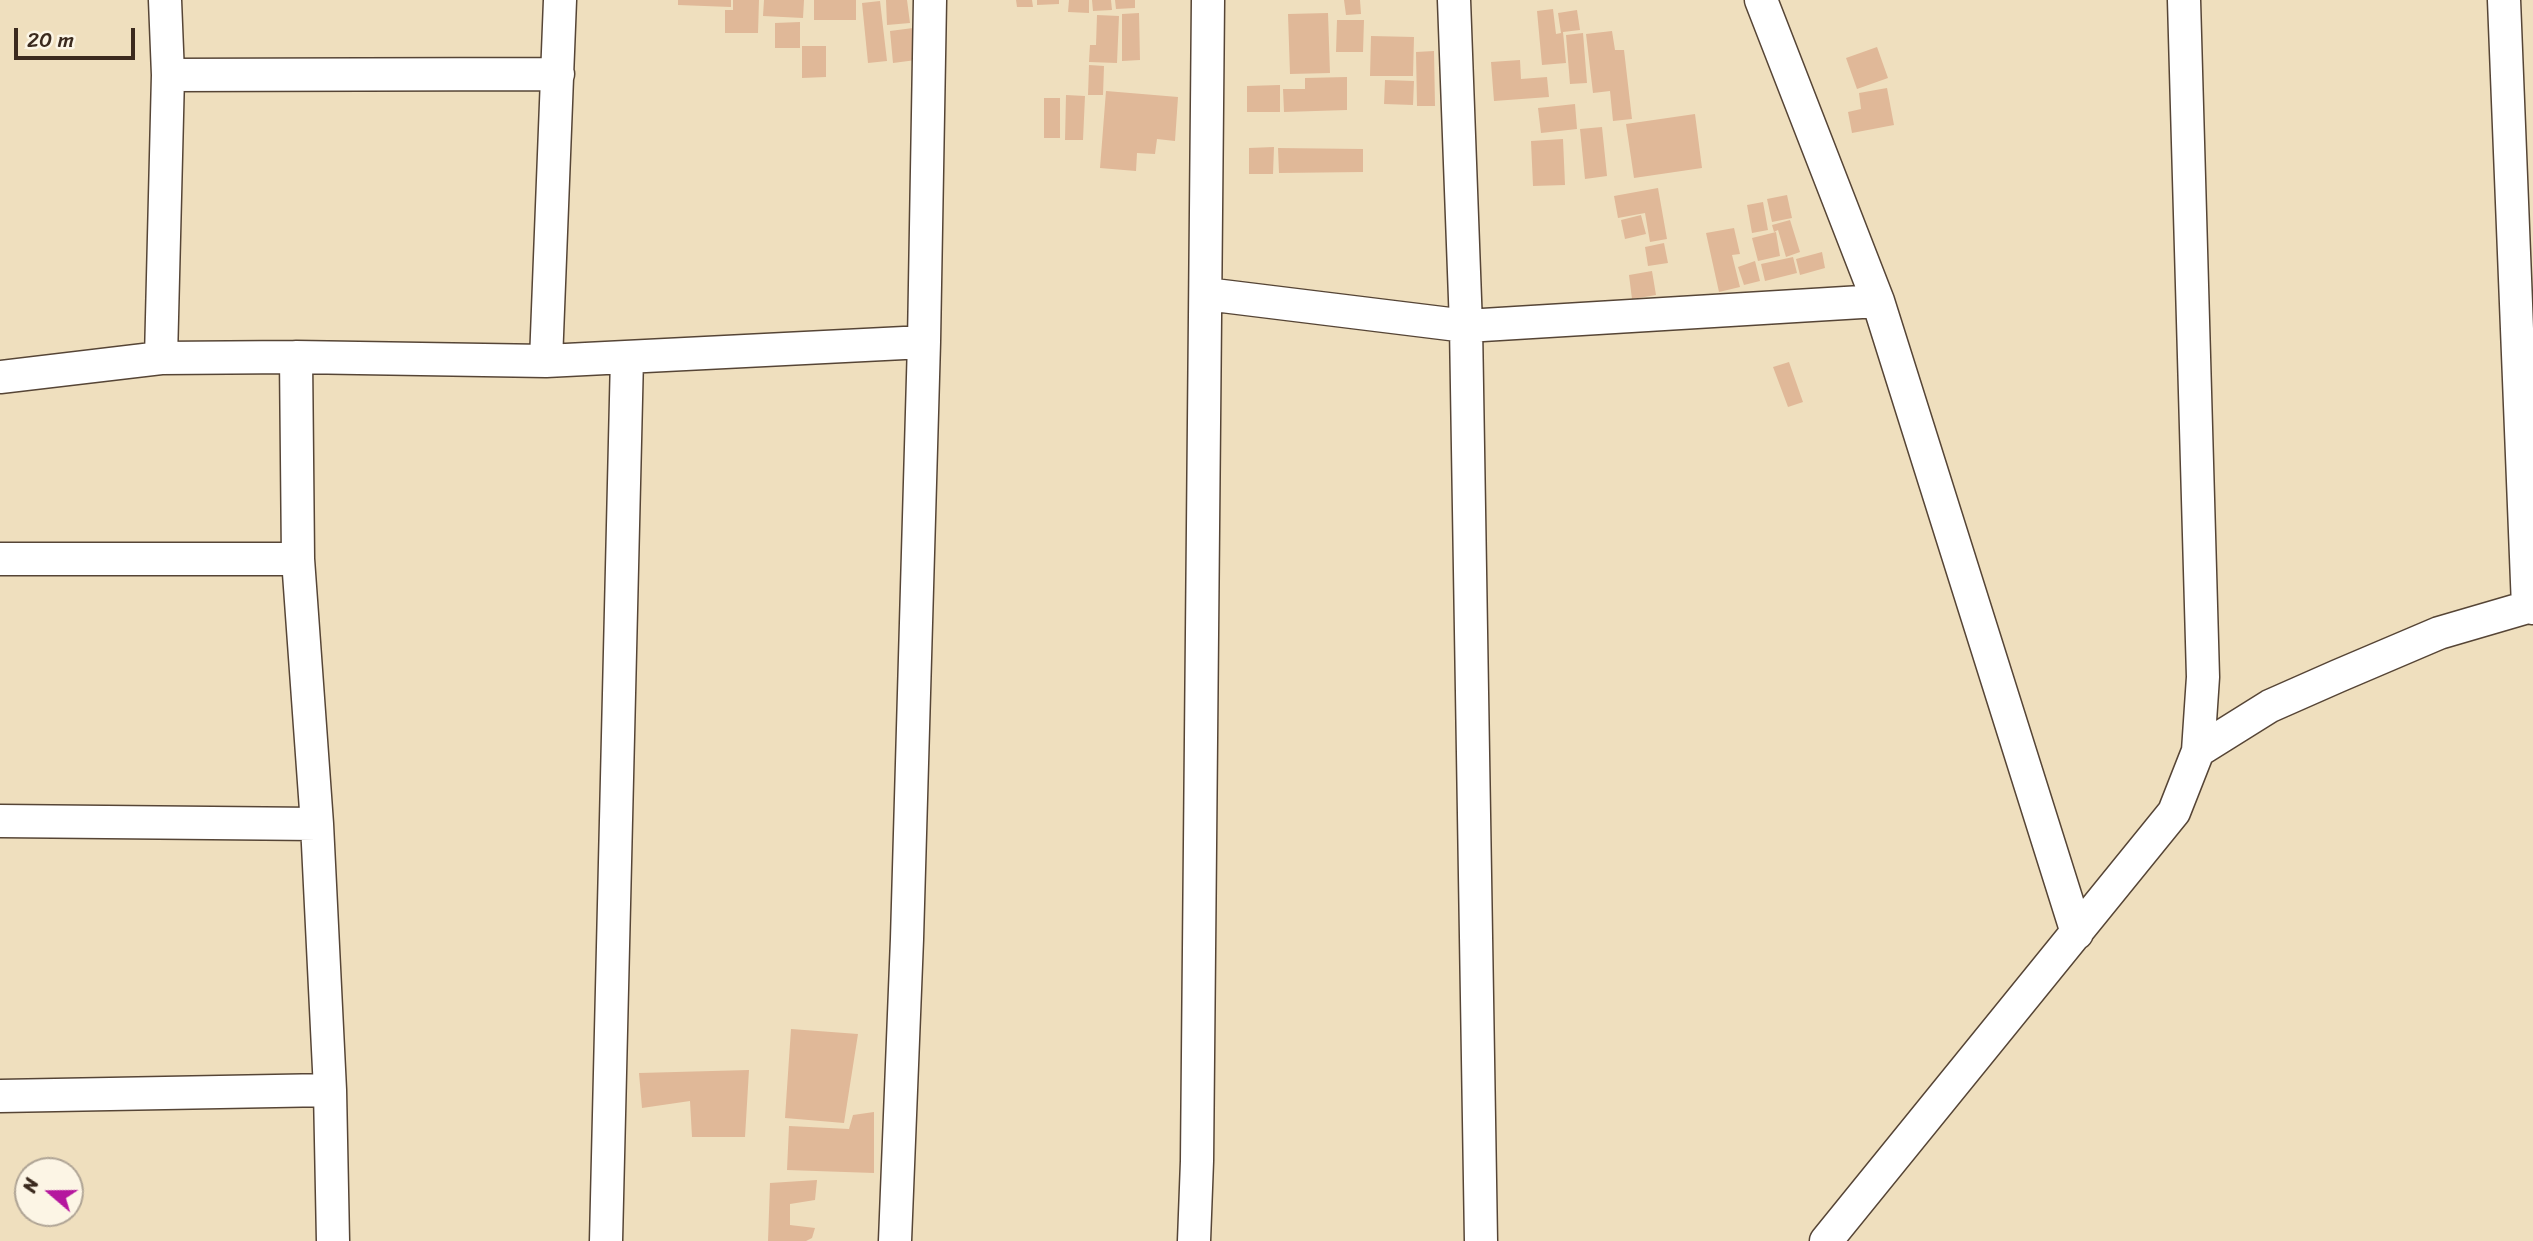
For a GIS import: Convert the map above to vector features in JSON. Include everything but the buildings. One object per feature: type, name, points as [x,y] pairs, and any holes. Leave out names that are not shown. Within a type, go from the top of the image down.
[{"type":"street","points":[[161,358],[168,75],[165,0]]},
{"type":"street","points":[[546,361],[560,0]]},
{"type":"street","points":[[895,1241],[924,342],[930,0]]},
{"type":"street","points":[[1194,1241],[1208,0]]},
{"type":"street","points":[[1454,0],[1466,326],[1481,1241]]},
{"type":"street","points":[[1761,0],[1878,302],[2077,933]]},
{"type":"street","points":[[1826,1241],[2174,812],[2198,751],[2203,677],[2184,0]]},
{"type":"street","points":[[2198,751],[2270,706],[2338,676],[2439,633],[2530,608],[2504,0]]},
{"type":"street","points":[[168,75],[558,74]]},
{"type":"street","points":[[1206,294],[1466,326],[1878,302]]},
{"type":"street","points":[[0,377],[161,358],[546,361],[924,342]]},
{"type":"street","points":[[296,357],[298,559],[317,824],[330,1090],[333,1241]]},
{"type":"street","points":[[606,1241],[627,357]]},
{"type":"street","points":[[0,559],[298,559]]},
{"type":"street","points":[[0,821],[317,824]]},
{"type":"street","points":[[0,1096],[330,1090]]}]
